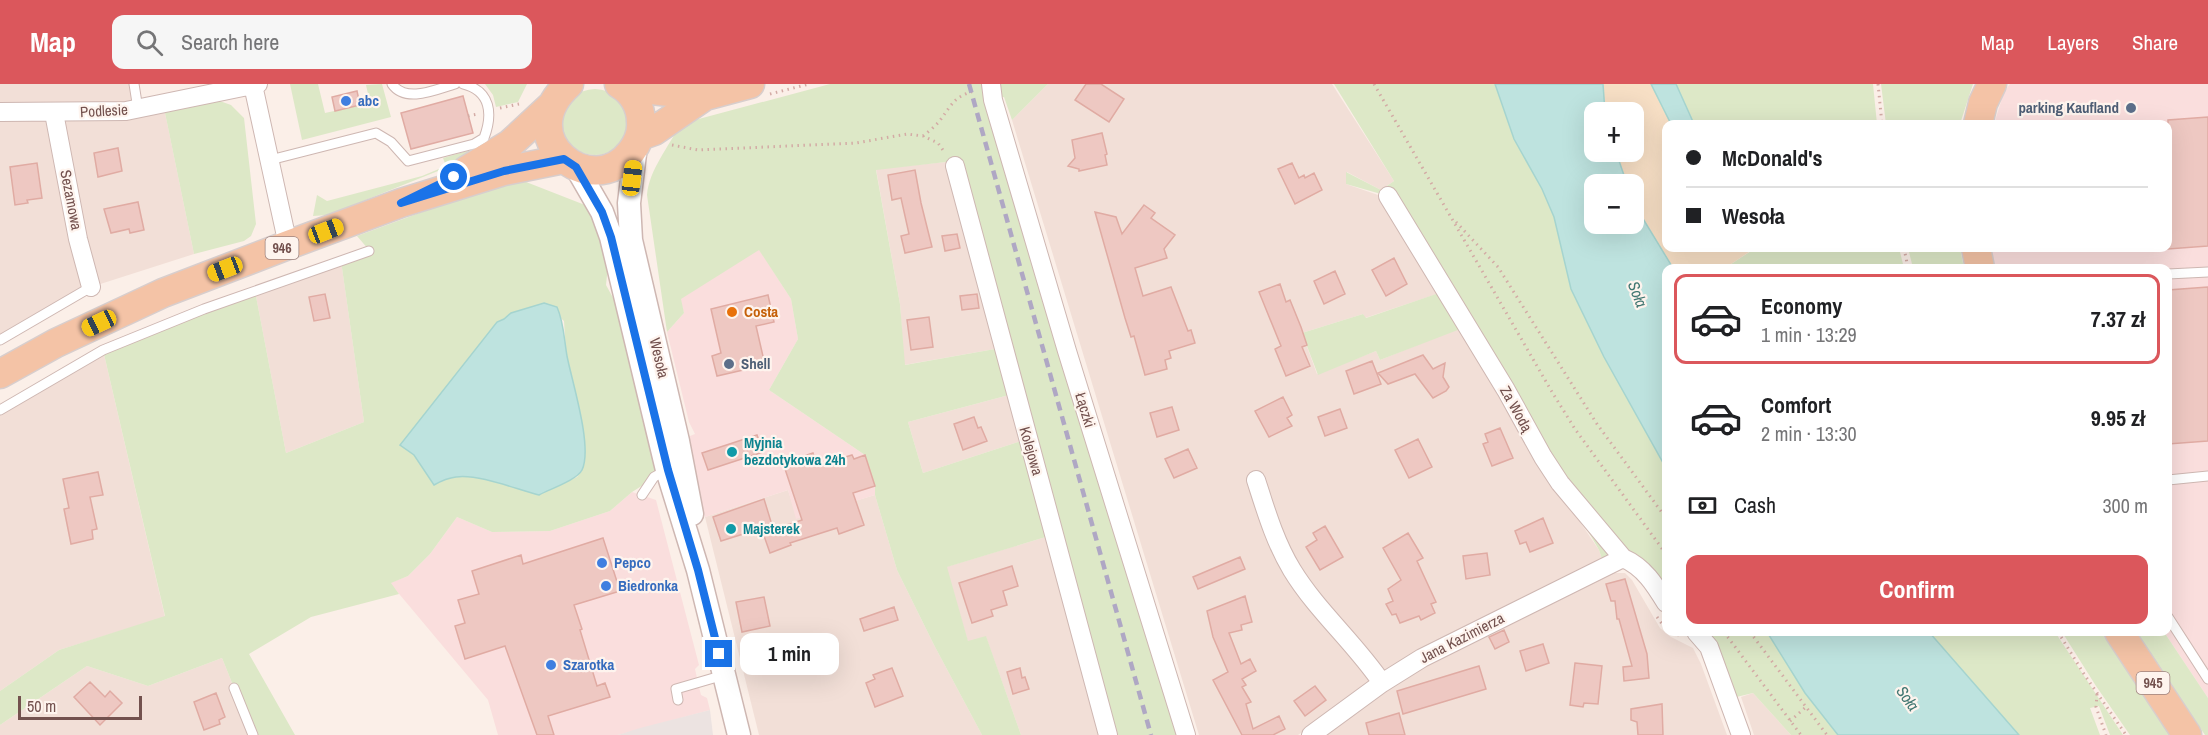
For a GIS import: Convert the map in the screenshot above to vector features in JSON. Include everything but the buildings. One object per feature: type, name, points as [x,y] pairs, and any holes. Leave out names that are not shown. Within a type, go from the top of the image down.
[{"type":"main road","points":[[569,84],[558,94],[550,107],[549,135],[555,148],[570,163],[590,170],[610,167],[628,156],[638,141],[642,125],[638,104],[622,86]]},
{"type":"main road","points":[[638,141],[705,96],[750,84]]},
{"type":"main road","points":[[1979,120],[1983,103],[1992,84]]},
{"type":"main road","points":[[622,86],[705,96]]},
{"type":"main road","name":"946","points":[[401,203],[494,156],[550,107]]},
{"type":"main road","name":"946","points":[[0,374],[56,343],[163,293],[401,203],[504,171],[570,163]]},
{"type":"main road","name":"945","points":[[2122,636],[2187,735]]},
{"type":"street","name":"Podlesie","points":[[0,112],[126,111],[255,84]]},
{"type":"street","points":[[255,84],[288,245]]},
{"type":"street","name":"Łączki","points":[[991,85],[993,100],[1067,351],[1186,735]]},
{"type":"street","name":"Sezamowa","points":[[54,113],[78,239],[91,287]]},
{"type":"street","name":"Wesoła","points":[[638,141],[629,203],[631,240],[690,493],[698,570]]},
{"type":"street","name":"Wesoła","points":[[570,163],[602,212],[611,237],[668,470],[698,570],[739,735]]},
{"type":"street","name":"Kolejowa","points":[[955,166],[1108,735]]},
{"type":"street","name":"Za Wodą","points":[[1388,196],[1560,483],[1623,558],[1636,564],[1644,572],[1662,597]]},
{"type":"street","points":[[1256,480],[1280,548],[1293,571],[1382,683]]},
{"type":"street","name":"Jana Kazimierza","points":[[1311,735],[1422,657],[1623,558]]},
{"type":"street","points":[[1699,636],[1709,647],[1741,735]]},
{"type":"lane","points":[[134,84],[138,109]]},
{"type":"lane","points":[[392,84],[395,88],[412,95],[455,84]]},
{"type":"lane","points":[[270,160],[376,133],[391,142],[408,161],[474,144],[484,138],[490,116],[485,98],[473,87],[463,84]]},
{"type":"lane","points":[[0,410],[103,350],[204,309],[369,251]]},
{"type":"lane","points":[[2172,274],[2208,272]]},
{"type":"lane","points":[[0,339],[91,287]]},
{"type":"lane","points":[[642,495],[654,477],[668,470]]},
{"type":"lane","points":[[2172,480],[2208,476]]},
{"type":"lane","points":[[2172,623],[2208,679]]},
{"type":"lane","points":[[678,700],[676,689],[724,675]]},
{"type":"lane","points":[[234,688],[253,735]]},
{"type":"path","points":[[1374,84],[1575,429],[1662,549]]},
{"type":"path","points":[[1878,84],[1882,120]]},
{"type":"path","points":[[924,136],[941,119],[957,97],[991,85]]},
{"type":"path","points":[[508,106],[519,104]]},
{"type":"path","points":[[670,145],[698,150],[856,143],[907,134],[924,136],[938,143],[955,166]]},
{"type":"path","points":[[1451,218],[1498,267],[1597,424],[1662,513]]},
{"type":"path","points":[[1727,636],[1801,735]]},
{"type":"path","points":[[1753,636],[1827,735]]},
{"type":"path","points":[[2061,636],[2126,735]]},
{"type":"path","points":[[2097,694],[2096,706],[2106,735]]},
{"type":"path","points":[[1790,721],[1806,707]]},
{"type":"shaded area","points":[[0,84],[134,84],[138,108],[163,103],[194,254],[91,287],[0,340]]},
{"type":"shaded area","points":[[1048,84],[1332,84],[1394,181],[1381,190],[1347,172],[1346,184],[1381,196],[1440,293],[1365,318],[1363,314],[1302,333],[1317,374],[1376,351],[1380,360],[1462,327],[1532,451],[1599,550],[1602,559],[1383,671],[1301,573],[1276,524],[1259,475],[1250,480],[1284,563],[1308,600],[1372,681],[1298,735],[1199,735],[1012,120]]},
{"type":"shaded area","points":[[2010,84],[2208,84],[2208,698],[2167,636],[2172,636],[2172,264],[1993,264],[1992,252],[2172,252],[2172,120],[1995,120],[2004,92]]},
{"type":"shaded area","points":[[946,162],[995,349],[904,365],[900,304],[876,169]]},
{"type":"shaded area","points":[[759,249],[791,299],[798,339],[769,390],[865,455],[875,486],[875,495],[796,519],[788,490],[705,517],[685,438],[695,434],[689,422],[667,332],[684,313],[680,299]]},
{"type":"shaded area","points":[[341,261],[364,422],[286,453],[255,291]]},
{"type":"shaded area","points":[[103,350],[165,617],[59,650],[0,691],[0,410]]},
{"type":"shaded area","points":[[1009,395],[1021,441],[923,473],[908,422]]},
{"type":"shaded area","points":[[788,490],[797,518],[875,495],[897,570],[982,735],[759,735],[705,517]]},
{"type":"shaded area","points":[[632,492],[656,500],[699,665],[695,669],[701,695],[707,698],[710,710],[618,735],[498,735],[488,700],[390,583],[408,576],[430,554],[457,517],[492,532],[550,531],[610,511]]},
{"type":"shaded area","points":[[1049,536],[1104,735],[1021,735],[986,637],[968,642],[946,567]]},
{"type":"shaded area","points":[[1614,573],[1625,573],[1632,580],[1662,630],[1662,636],[1670,636],[1693,648],[1727,735],[1324,735],[1377,694],[1423,667]]},
{"type":"shaded area","points":[[222,658],[253,735],[0,735],[0,725],[87,666],[148,686]]},
{"type":"shaded area","points":[[1753,693],[1791,735],[1754,735],[1741,697]]},
{"type":"shaded area","points":[[710,710],[713,735],[618,735],[640,728]]},
{"type":"green space","points":[[290,84],[318,84],[325,113],[370,103],[366,85],[382,84],[391,117],[302,140]]},
{"type":"green space","points":[[485,84],[527,84],[518,102],[496,107],[493,95]]},
{"type":"green space","points":[[830,84],[991,84],[1186,735],[1103,735],[1049,536],[947,567],[968,641],[986,636],[1021,735],[982,735],[897,570],[865,455],[769,390],[798,339],[791,299],[759,250],[681,299],[684,313],[667,332],[647,195],[655,168],[680,124]],"holes":[[[946,162],[995,349],[905,365],[900,304],[876,170]],[[1009,395],[1021,441],[923,473],[908,422]]]},
{"type":"green space","points":[[997,84],[1048,84],[1012,120],[1004,97],[999,98]]},
{"type":"green space","points":[[1334,84],[1495,84],[1514,139],[1542,189],[1554,217],[1571,289],[1604,357],[1662,461],[1662,597],[1644,572],[1602,559],[1560,483],[1463,328],[1380,360],[1376,351],[1318,375],[1302,333],[1363,314],[1366,318],[1439,293],[1388,196],[1346,184],[1346,172],[1381,190],[1394,181]]},
{"type":"green space","points":[[1676,84],[1873,84],[1877,120],[1692,120]]},
{"type":"green space","points":[[1881,84],[1973,84],[1961,120],[1886,120]]},
{"type":"green space","points":[[601,89],[619,98],[626,109],[628,122],[626,135],[619,146],[608,153],[589,155],[571,146],[564,135],[562,116],[571,98],[582,91]]},
{"type":"green space","points":[[214,99],[231,105],[244,118],[256,224],[251,236],[244,241],[194,254],[164,108]]},
{"type":"green space","points":[[474,149],[478,155],[328,215],[313,216],[317,195],[327,201],[422,176],[446,166],[443,158]]},
{"type":"green space","points":[[521,180],[585,205],[611,237],[606,285],[635,338],[667,470],[632,492],[610,511],[550,531],[492,532],[457,517],[430,554],[408,576],[391,583],[399,594],[311,617],[249,654],[295,735],[253,735],[222,658],[148,686],[87,666],[0,725],[0,691],[59,650],[165,616],[103,350],[255,291],[286,453],[364,422],[341,261],[369,250],[357,236],[487,188]],"holes":[[[544,303],[564,321],[566,353],[578,405],[582,471],[577,477],[539,495],[476,478],[450,478],[434,485],[414,455],[504,319],[511,313]]]},
{"type":"green space","points":[[1749,252],[1900,252],[1903,264],[1731,264]]},
{"type":"green space","points":[[1909,252],[1961,252],[1963,264],[1912,264]]},
{"type":"green space","points":[[1698,636],[1769,636],[1805,693],[1838,735],[1791,735],[1753,693],[1728,699]]},
{"type":"green space","points":[[1932,636],[2058,636],[2123,735],[2110,735],[2099,706],[2090,708],[2100,735],[2019,735]]},
{"type":"green space","points":[[2065,636],[2104,636],[2170,735],[2130,735]]},
{"type":"green space","points":[[2139,636],[2167,636],[2208,698],[2208,735],[2205,735]]},
{"type":"sand","points":[[1603,84],[1651,84],[1669,120],[1662,120],[1662,251],[1644,224],[1644,174],[1624,174],[1619,162],[1644,162],[1644,102],[1604,102]]},
{"type":"sand","points":[[1663,252],[1749,252],[1731,264],[1670,264]]},
{"type":"water","name":"Soła","points":[[1495,84],[1603,84],[1604,102],[1584,102],[1584,162],[1619,162],[1624,174],[1584,174],[1584,234],[1644,234],[1644,220],[1671,264],[1662,264],[1662,461],[1604,357],[1571,289],[1554,217],[1542,189],[1514,139]]},
{"type":"water","points":[[1651,84],[1676,84],[1692,120],[1669,120]]},
{"type":"water","points":[[544,303],[557,307],[564,331],[585,446],[582,470],[569,481],[539,495],[476,478],[450,478],[434,485],[414,455],[400,445],[497,322],[511,313]]},
{"type":"water","name":"Soła","points":[[1769,636],[1932,636],[2019,735],[1838,735],[1805,693]]},
{"type":"railway","points":[[969,84],[1151,735]]},
{"type":"place","name":"abc","points":[[346,101]]},
{"type":"place","name":"parking Kaufland","points":[[2131,108]]},
{"type":"place","name":"Costa","points":[[732,312]]},
{"type":"place","name":"Shell","points":[[729,364]]},
{"type":"place","name":"Myjnia bezdotykowa 24h","points":[[732,452]]},
{"type":"place","name":"Majsterek","points":[[731,529]]},
{"type":"place","name":"Pepco","points":[[602,563]]},
{"type":"place","name":"Biedronka","points":[[606,586]]},
{"type":"place","name":"Szarotka","points":[[551,665]]},
{"type":"route","points":[[454,177],[401,203],[504,171],[564,159],[576,167],[602,212],[611,237],[668,470],[698,570],[719,654]]}]
